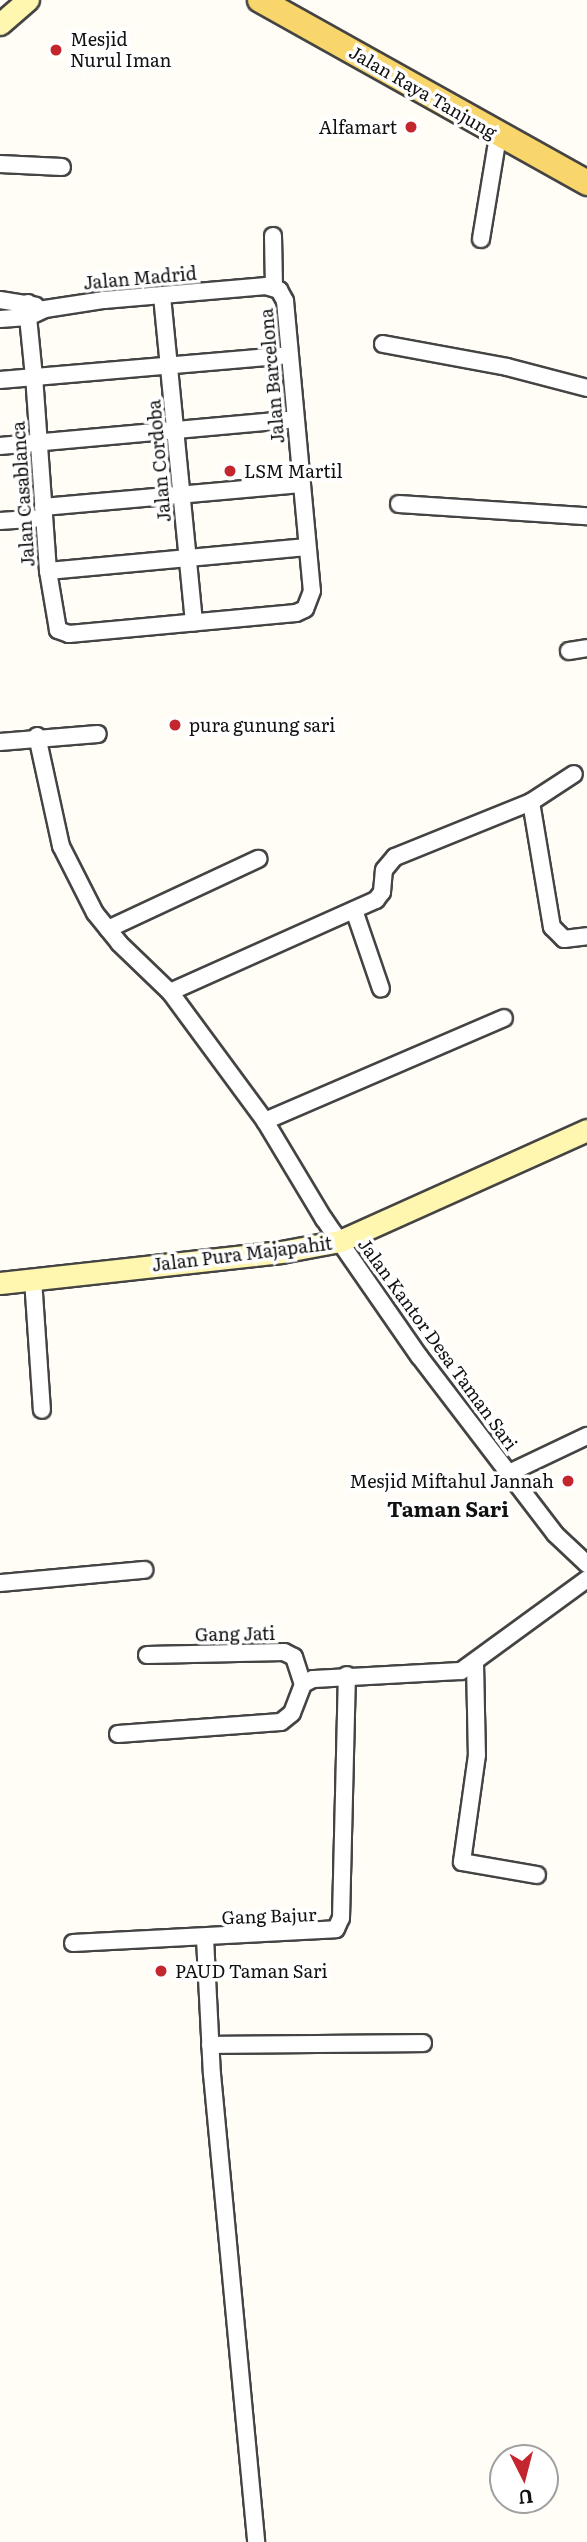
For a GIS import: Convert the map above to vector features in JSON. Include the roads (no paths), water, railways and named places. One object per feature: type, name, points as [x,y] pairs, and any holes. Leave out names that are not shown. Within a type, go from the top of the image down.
[{"type":"main road","name":"Jalan Raya Tanjung","points":[[260,0],[498,136],[587,183]]},
{"type":"street","points":[[0,24],[28,0]]},
{"type":"street","points":[[481,239],[498,136]]},
{"type":"street","points":[[0,164],[62,167]]},
{"type":"street","name":"Jalan Barcelona","points":[[194,622],[296,613],[311,598],[290,355],[273,236]]},
{"type":"street","name":"Jalan Madrid","points":[[0,319],[28,310],[162,296],[279,291]]},
{"type":"street","name":"Jalan Cordoba","points":[[162,296],[175,428],[174,495],[188,558],[194,622]]},
{"type":"street","points":[[0,300],[28,310]]},
{"type":"street","name":"Jalan Casablanca","points":[[28,310],[28,377],[39,442],[54,623],[67,634],[194,622]]},
{"type":"street","points":[[383,344],[507,367],[587,388]]},
{"type":"street","points":[[0,380],[290,355]]},
{"type":"street","points":[[0,446],[295,419]]},
{"type":"street","points":[[0,521],[174,495],[301,484]]},
{"type":"street","points":[[399,504],[587,516]]},
{"type":"street","points":[[48,571],[307,547]]},
{"type":"street","points":[[569,651],[587,648]]},
{"type":"street","points":[[0,739],[98,734]]},
{"type":"street","name":"Jalan Kantor Desa Taman Sari","points":[[37,736],[61,846],[77,882],[108,929],[170,992],[265,1121],[340,1241],[507,1474],[584,1558]]},
{"type":"street","points":[[170,992],[379,897],[381,875],[395,857],[531,802],[574,774]]},
{"type":"street","points":[[531,802],[552,927],[564,939],[587,936]]},
{"type":"street","points":[[108,929],[258,859]]},
{"type":"street","points":[[354,910],[381,989]]},
{"type":"street","points":[[265,1121],[504,1018]]},
{"type":"street","name":"Jalan Pura Majapahit","points":[[0,1283],[281,1252],[340,1241],[587,1130]]},
{"type":"street","points":[[33,1279],[42,1410]]},
{"type":"street","points":[[507,1474],[587,1436]]},
{"type":"street","points":[[0,1583],[144,1570]]},
{"type":"street","points":[[118,1734],[281,1722],[290,1716],[303,1684],[347,1675],[440,1675],[475,1663],[587,1579]]},
{"type":"street","name":"Gang Jati","points":[[147,1655],[286,1652],[295,1659],[303,1684]]},
{"type":"street","points":[[475,1663],[477,1755],[462,1862],[537,1875]]},
{"type":"street","name":"Gang Bajur","points":[[73,1944],[327,1933],[339,1925],[347,1675]]},
{"type":"street","points":[[205,1938],[210,2045],[256,2542]]},
{"type":"street","points":[[210,2045],[423,2043]]},
{"type":"place","name":"Mesjid Nurul Iman","points":[[56,50]]},
{"type":"place","name":"Alfamart","points":[[411,127]]},
{"type":"place","name":"LSM Martil","points":[[230,471]]},
{"type":"place","name":"pura gunung sari","points":[[175,725]]},
{"type":"place","name":"Mesjid Miftahul Jannah","points":[[568,1481]]},
{"type":"place","name":"PAUD Taman Sari","points":[[161,1971]]},
{"type":"district","name":"Taman Sari","points":[[448,1508]]}]
